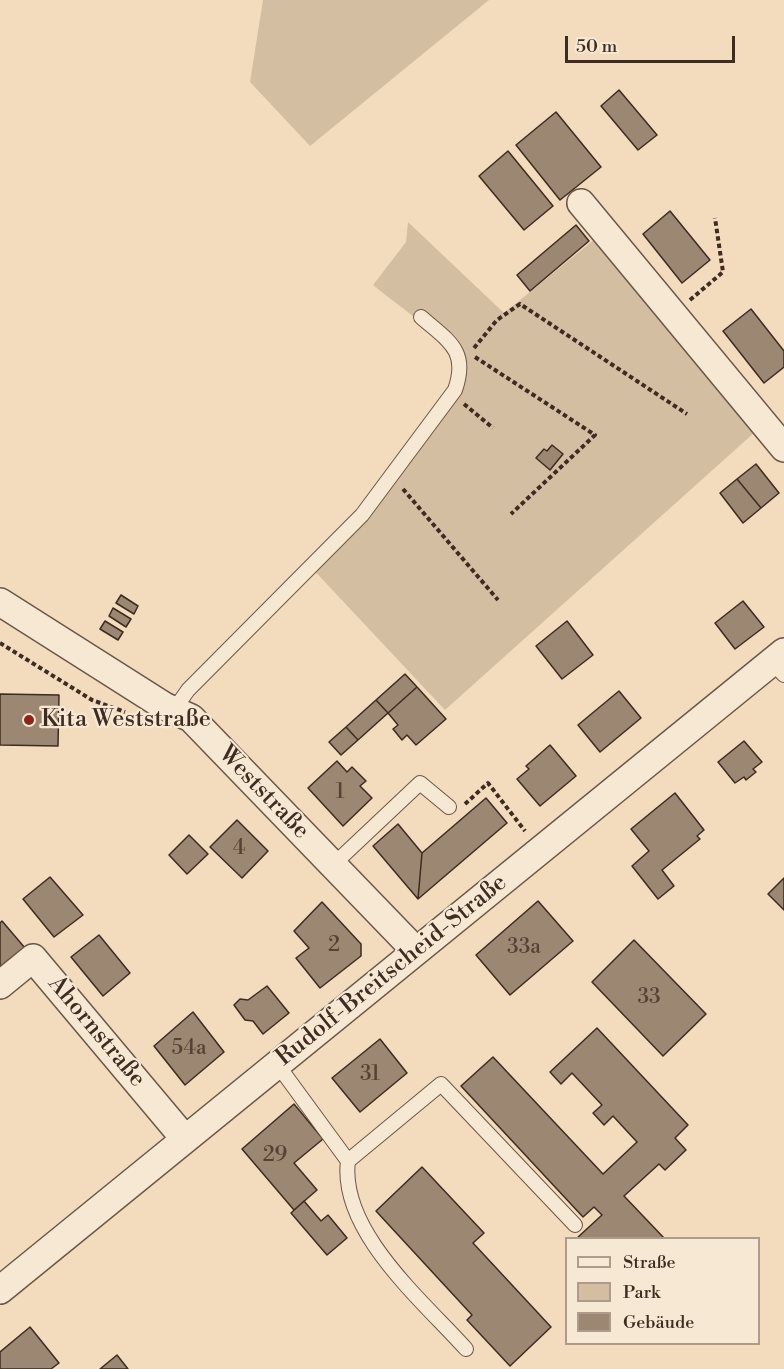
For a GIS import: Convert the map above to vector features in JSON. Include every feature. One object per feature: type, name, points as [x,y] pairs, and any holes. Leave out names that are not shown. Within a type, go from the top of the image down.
[{"type":"street","points":[[581,203],[784,448]]},
{"type":"street","name":"Weststraße","points":[[0,602],[169,708],[191,718],[416,951]]},
{"type":"street","name":"Rudolf-Breitscheid-Straße","points":[[0,1290],[540,850],[780,663]]},
{"type":"street","name":"Ahornstraße","points":[[0,985],[33,958],[185,1139]]},
{"type":"lane","points":[[169,708],[362,515],[393,477],[452,395],[466,357],[421,317]]},
{"type":"lane","points":[[333,866],[420,783],[449,807]]},
{"type":"lane","points":[[277,1064],[348,1161]]},
{"type":"lane","points":[[466,1349],[375,1248],[357,1217],[352,1203],[346,1174],[348,1161],[441,1084],[575,1225]]},
{"type":"path","points":[[672,315],[723,272],[715,218]]},
{"type":"path","points":[[512,514],[595,435],[466,357],[497,320],[520,304],[687,414]]},
{"type":"path","points":[[452,395],[494,428]]},
{"type":"path","points":[[393,477],[498,600]]},
{"type":"path","points":[[0,643],[92,700],[129,714],[169,708]]},
{"type":"path","points":[[449,807],[459,809],[488,783],[540,850]]},
{"type":"green space","points":[[263,0],[489,0],[310,146],[250,82]]},
{"type":"green space","points":[[408,222],[504,313],[595,239],[755,432],[445,710],[308,564],[340,534],[445,396],[450,382],[453,371],[452,361],[444,343],[373,285],[406,242]]},
{"type":"building","points":[[619,90],[657,135],[638,150],[601,106]]},
{"type":"building","points":[[556,112],[601,167],[560,200],[516,145]]},
{"type":"building","points":[[508,151],[553,206],[524,230],[479,176]]},
{"type":"building","points":[[670,211],[710,260],[682,283],[643,234]]},
{"type":"building","points":[[576,225],[589,241],[530,291],[517,275]]},
{"type":"building","points":[[751,309],[784,351],[784,367],[764,383],[723,331]]},
{"type":"building","points":[[552,445],[563,454],[550,470],[536,458],[544,449],[547,451]]},
{"type":"building","points":[[756,464],[779,493],[761,508],[737,479]]},
{"type":"building","points":[[737,479],[761,508],[743,523],[720,493]]},
{"type":"building","points":[[121,595],[138,606],[134,614],[116,603]]},
{"type":"building","points":[[743,601],[764,627],[735,649],[715,623]]},
{"type":"building","points":[[113,608],[131,619],[126,627],[109,616]]},
{"type":"building","points":[[105,621],[123,632],[118,640],[100,629]]},
{"type":"building","points":[[567,621],[593,655],[562,679],[536,646]]},
{"type":"building","points":[[405,674],[417,687],[388,713],[376,700]]},
{"type":"building","points":[[417,687],[446,719],[416,745],[407,735],[402,740],[393,729],[398,725],[388,713]]},
{"type":"building","points":[[619,691],[641,718],[600,752],[578,725]]},
{"type":"building","name":"Kita Weststraße","points":[[0,694],[59,695],[58,746],[0,745]]},
{"type":"building","points":[[376,700],[388,713],[358,740],[346,727]]},
{"type":"building","points":[[346,727],[358,740],[341,755],[329,742]]},
{"type":"building","points":[[744,741],[762,762],[753,769],[756,772],[746,780],[744,777],[735,783],[718,762]]},
{"type":"building","points":[[550,745],[576,776],[540,806],[517,779],[529,769],[526,766]]},
{"type":"building","points":[[337,761],[347,772],[352,767],[366,781],[360,786],[372,798],[343,826],[308,788]]},
{"type":"building","points":[[675,793],[704,830],[697,836],[700,839],[662,870],[674,886],[658,899],[632,866],[649,851],[631,829]]},
{"type":"building","points":[[486,798],[507,823],[418,899],[422,853]]},
{"type":"building","points":[[237,820],[268,851],[242,878],[210,847]]},
{"type":"building","points":[[398,824],[422,853],[418,899],[373,846]]},
{"type":"building","points":[[189,835],[208,854],[187,874],[169,855]]},
{"type":"building","points":[[50,877],[83,915],[54,937],[23,899]]},
{"type":"building","points":[[784,878],[784,910],[768,894]]},
{"type":"building","points":[[538,901],[573,941],[510,995],[476,955]]},
{"type":"building","points":[[322,902],[361,944],[361,956],[320,988],[296,958],[309,948],[294,931]]},
{"type":"building","points":[[2,921],[25,948],[0,970],[0,923]]},
{"type":"building","points":[[99,935],[130,973],[103,996],[71,957]]},
{"type":"building","points":[[634,940],[706,1014],[663,1056],[592,982]]},
{"type":"building","points":[[267,986],[289,1013],[263,1034],[253,1021],[245,1020],[234,1005],[240,999],[248,1000]]},
{"type":"building","points":[[193,1012],[224,1052],[185,1085],[154,1046]]},
{"type":"building","points":[[597,1028],[688,1125],[675,1138],[686,1150],[665,1170],[659,1164],[624,1196],[663,1237],[578,1237],[602,1215],[594,1207],[583,1217],[461,1086],[493,1057],[603,1174],[637,1142],[613,1116],[604,1125],[593,1113],[602,1105],[572,1073],[561,1084],[550,1072]]},
{"type":"building","points":[[380,1039],[407,1073],[360,1112],[332,1078]]},
{"type":"building","points":[[294,1104],[323,1139],[294,1163],[317,1190],[294,1210],[242,1149]]},
{"type":"building","points":[[422,1167],[484,1233],[473,1243],[551,1327],[510,1366],[467,1320],[472,1315],[376,1211]]},
{"type":"building","points":[[304,1201],[321,1221],[328,1215],[347,1238],[327,1255],[291,1213]]},
{"type":"building","points":[[30,1327],[59,1363],[51,1369],[0,1369],[0,1352]]},
{"type":"building","points":[[117,1355],[128,1369],[100,1369]]},
{"type":"place","name":"Kita Weststraße","points":[[29,720]]}]
